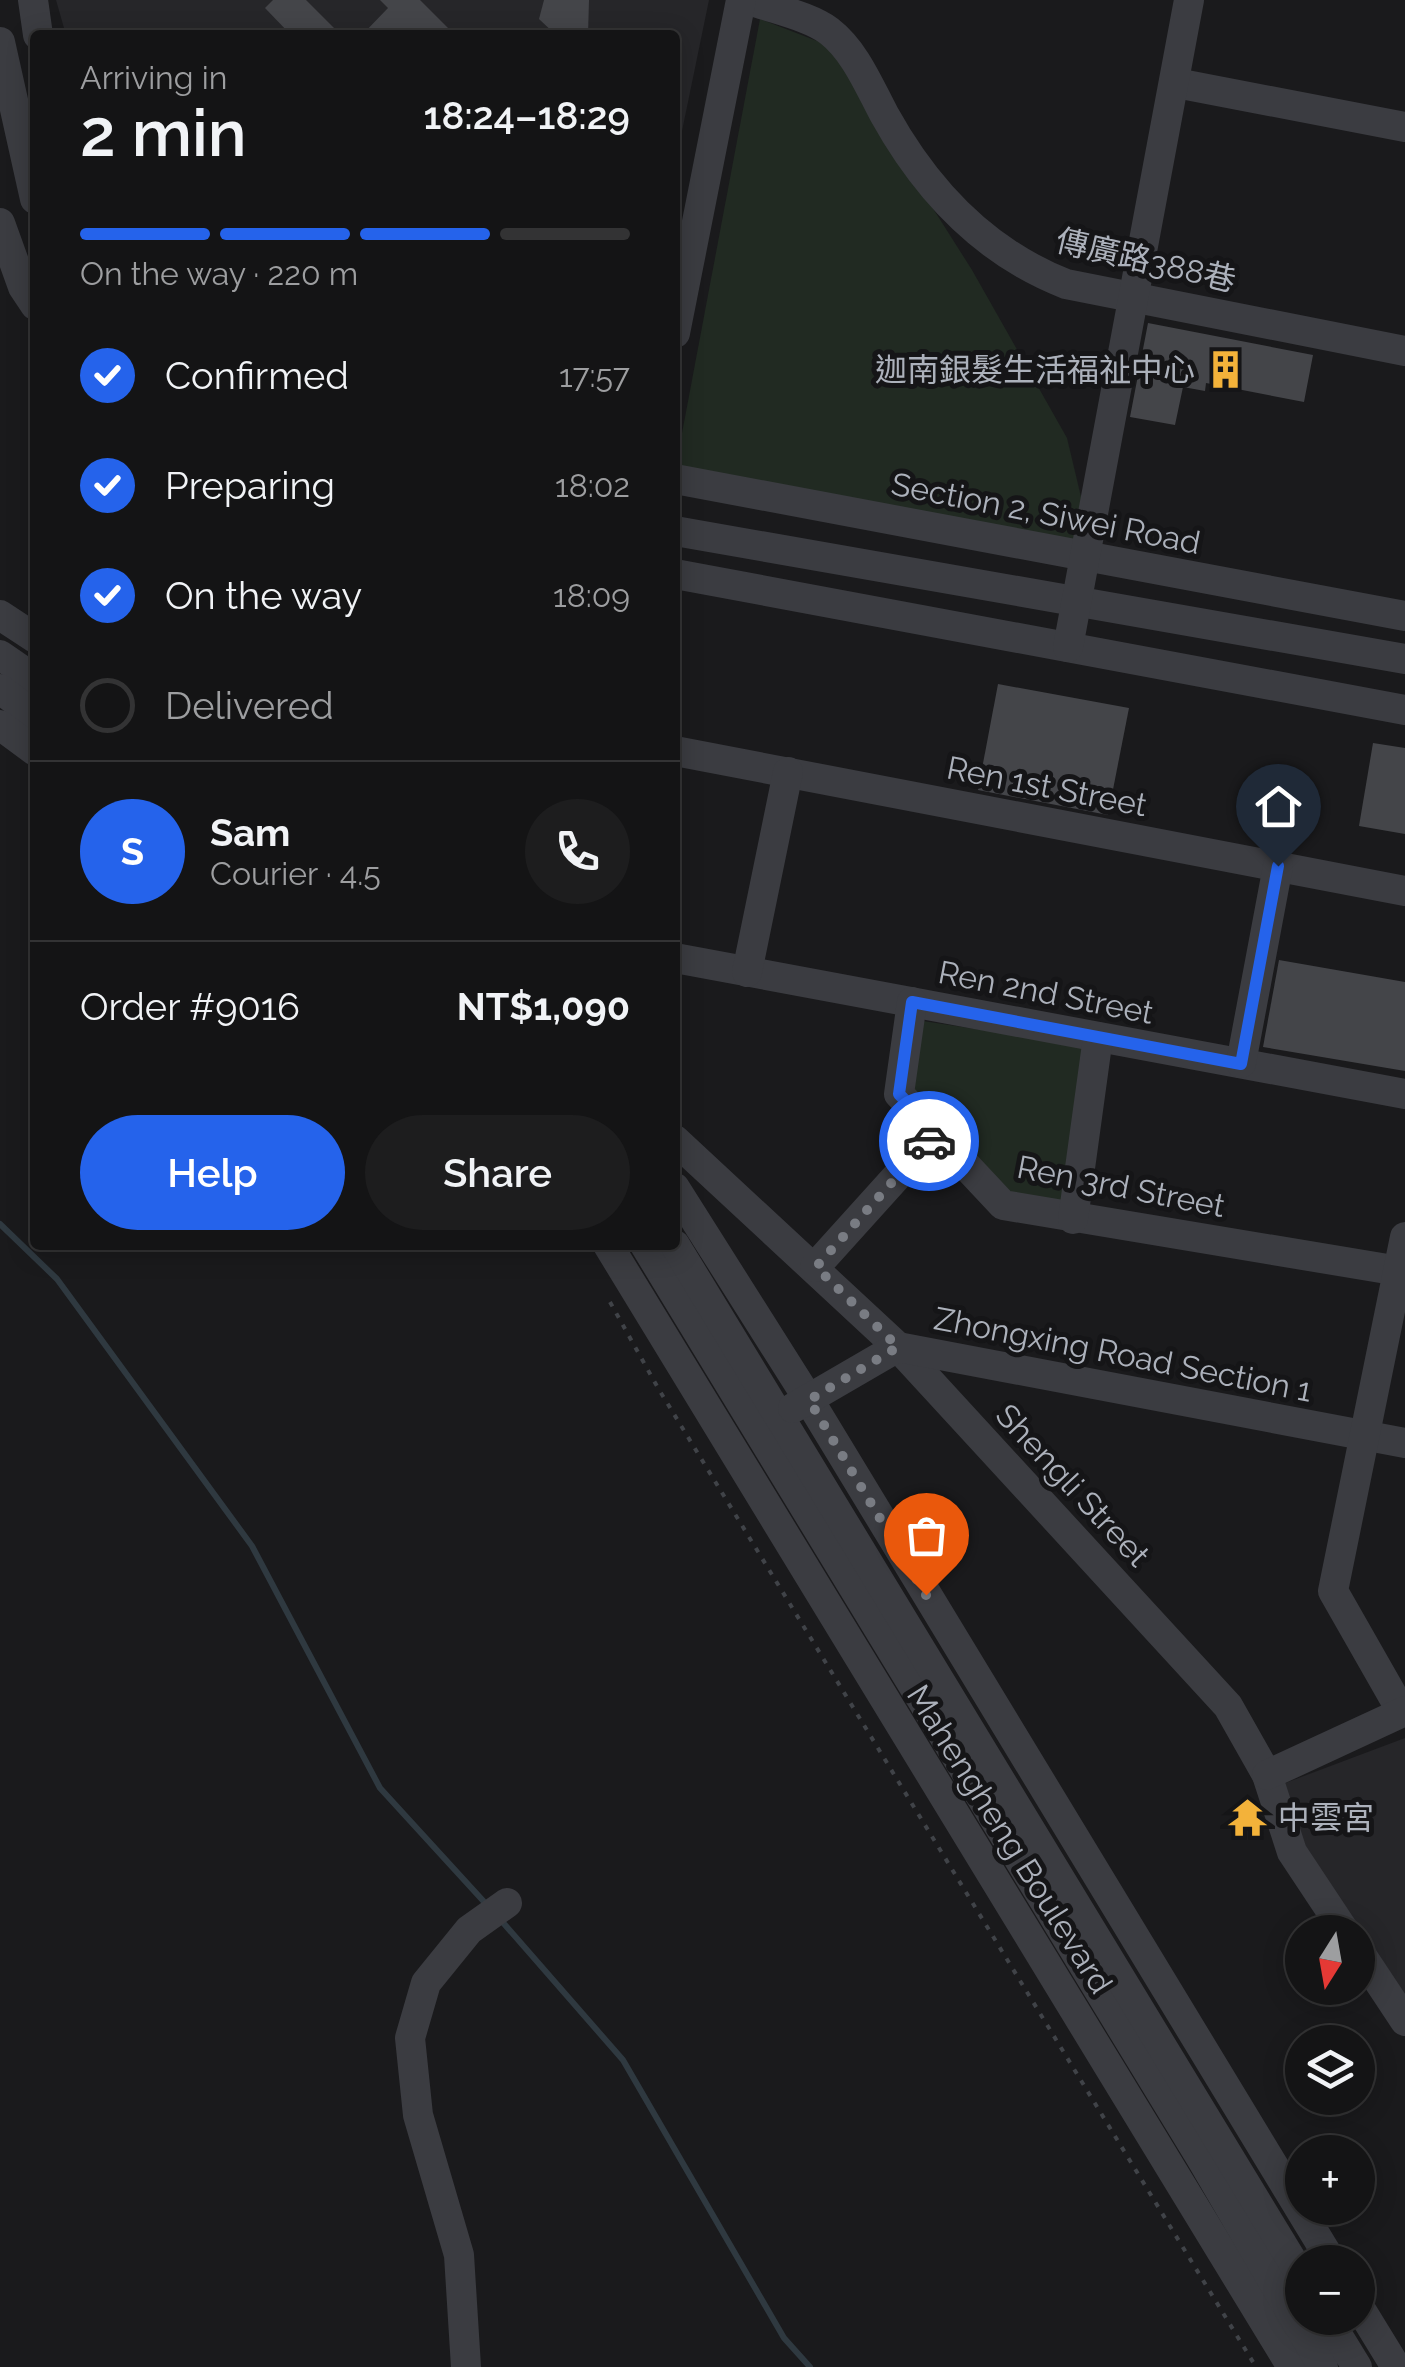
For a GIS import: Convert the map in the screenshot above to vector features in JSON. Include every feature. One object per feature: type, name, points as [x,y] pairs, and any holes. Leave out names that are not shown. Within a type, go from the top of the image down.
[{"type":"street","points":[[34,0],[37,30]]},
{"type":"street","points":[[680,308],[741,0]]},
{"type":"street","name":"傳廣路388巷","points":[[750,0],[828,30],[865,74],[885,116],[948,204],[981,238],[1013,260],[1066,284],[1405,351]]},
{"type":"street","points":[[1068,647],[1189,0]]},
{"type":"street","points":[[0,42],[30,177]]},
{"type":"street","points":[[1176,83],[1405,127]]},
{"type":"street","points":[[30,219],[1,231],[30,296]]},
{"type":"street","name":"Section 2, Siwei Road","points":[[680,480],[1405,616]]},
{"type":"street","points":[[680,531],[1405,659]]},
{"type":"street","points":[[680,575],[1405,710]]},
{"type":"street","points":[[0,615],[30,635]]},
{"type":"street","points":[[30,642],[12,672],[30,706]]},
{"type":"street","points":[[0,724],[30,747]]},
{"type":"street","name":"Ren 1st Street","points":[[680,751],[1405,891]]},
{"type":"street","points":[[747,972],[788,772]]},
{"type":"street","points":[[1241,1064],[1278,866]]},
{"type":"street","name":"Ren 2nd Street","points":[[680,959],[1405,1094]]},
{"type":"street","name":"Ren 3rd Street","points":[[912,1002],[899,1094],[1003,1204],[1401,1271]]},
{"type":"street","points":[[1074,1218],[1098,1037]]},
{"type":"street","points":[[816,1267],[936,1133]]},
{"type":"street","name":"Shengli Street","points":[[680,1145],[898,1347],[1228,1706],[1267,1775],[1292,1852],[1334,1915]]},
{"type":"street","name":"Mahengheng Boulevard","points":[[680,1196],[809,1400],[1322,2245]]},
{"type":"street","points":[[1267,1775],[1404,1712],[1333,1591],[1405,1237]]},
{"type":"street","name":"Mahengheng Boulevard","points":[[612,1250],[754,1429]]},
{"type":"street","name":"Mahengheng Boulevard","points":[[649,1250],[1323,2367]]},
{"type":"street","name":"Mahengheng Boulevard","points":[[677,1250],[754,1429],[901,1731],[1198,2157],[1285,2257]]},
{"type":"street","name":"Zhongxing Road Section 1","points":[[754,1429],[898,1347],[1405,1444]]},
{"type":"street","points":[[466,2367],[459,2255],[418,2115],[410,2038],[426,1983],[469,1930],[507,1904]]},
{"type":"street","points":[[1375,1976],[1405,2021]]},
{"type":"street","points":[[1198,2157],[1248,2125]]},
{"type":"street","name":"Mahengheng Boulevard","points":[[1198,2157],[1292,2367]]},
{"type":"street","points":[[1375,2332],[1396,2367]]},
{"type":"street","points":[[1337,2335],[1357,2367]]},
{"type":"path","points":[[605,1292],[658,1388],[1256,2367]]},
{"type":"shaded area","points":[[56,0],[709,0],[680,141],[680,30],[65,30]]},
{"type":"shaded area","points":[[760,19],[830,46],[972,270],[1067,438],[1092,543],[680,466],[680,444]]},
{"type":"shaded area","points":[[923,1021],[1087,1046],[1066,1206],[1009,1193],[912,1087]]},
{"type":"shaded area","points":[[1405,1738],[1405,2006],[1375,1962],[1375,1915],[1342,1915],[1310,1868],[1280,1785]]},
{"type":"building","points":[[273,0],[306,0],[336,30],[286,30],[265,8]]},
{"type":"building","points":[[380,0],[420,0],[450,30],[367,30],[388,8]]},
{"type":"building","points":[[544,0],[589,0],[588,30],[551,30],[539,19]]},
{"type":"building","name":"迦南銀髮生活福祉中心","points":[[1148,323],[1313,355],[1304,402],[1206,383],[1205,391],[1183,387],[1175,425],[1130,417]]},
{"type":"building","points":[[998,684],[1129,708],[1108,815],[978,790]]},
{"type":"building","points":[[1373,743],[1405,748],[1405,834],[1359,826]]},
{"type":"building","points":[[1279,960],[1405,982],[1405,1071],[1263,1047]]},
{"type":"waterway","points":[[0,1224],[57,1279],[252,1546],[380,1788],[487,1905]]},
{"type":"waterway","points":[[499,1918],[623,2060],[784,2338],[810,2367]]},
{"type":"way so far","points":[[926,1595],[809,1400],[898,1347],[816,1267],[929,1141]]},
{"type":"place","name":"迦南銀髮生活福祉中心","points":[[1225,369]]},
{"type":"place","name":"中雲宮","points":[[1248,1817]]},
{"type":"route","points":[[929,1141],[936,1133],[899,1094],[912,1002],[1241,1064],[1278,866]]}]
